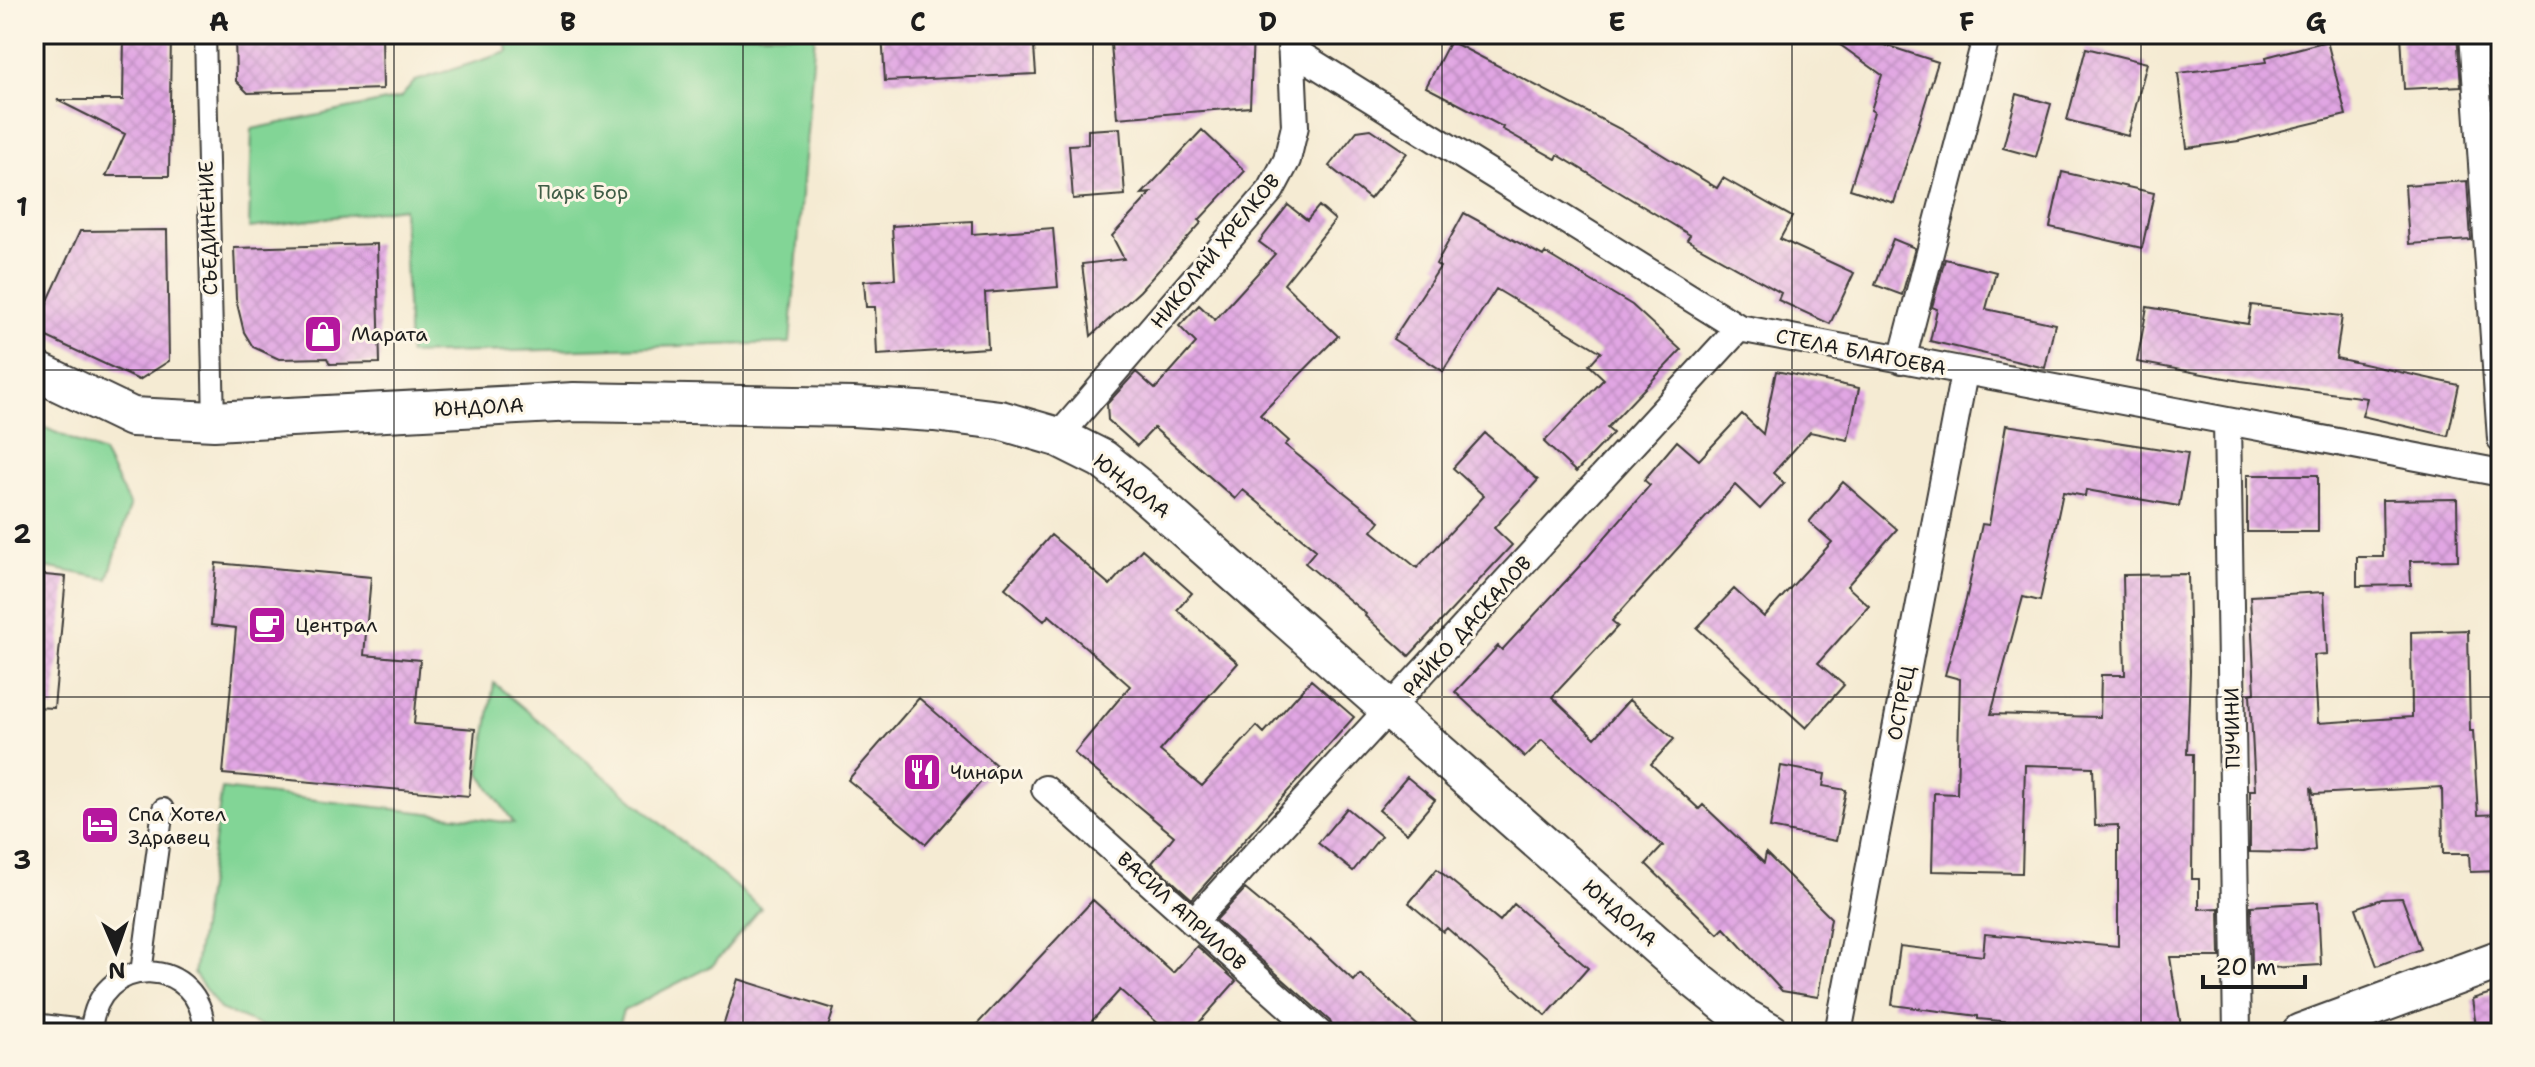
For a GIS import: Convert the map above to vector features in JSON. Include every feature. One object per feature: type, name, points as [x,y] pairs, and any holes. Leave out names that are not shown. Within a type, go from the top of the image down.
[{"type":"main road","name":"ЮНДОЛА","points":[[34,370],[132,417],[214,421],[574,402],[659,402],[934,412],[1000,420],[1058,437],[1102,459],[1140,489],[1695,979],[1741,1016],[1771,1033]]},
{"type":"main road","points":[[2301,1033],[2501,959]]},
{"type":"street","name":"СЪЕДИНЕНИЕ","points":[[205,34],[214,421]]},
{"type":"street","points":[[1902,360],[1987,34]]},
{"type":"street","points":[[2473,34],[2492,142],[2501,439]]},
{"type":"street","name":"СТЕЛА БЛАГОЕВА","points":[[1291,41],[1739,328],[2501,473]]},
{"type":"street","name":"НИКОЛАЙ ХРЕЛКОВ","points":[[1058,437],[1271,190],[1287,160],[1295,126],[1291,41]]},
{"type":"street","name":"РАЙКО ДАСКАЛОВ","points":[[1193,922],[1739,328]]},
{"type":"street","name":"ОСТРЕЦ","points":[[1838,1033],[1964,373]]},
{"type":"street","name":"ПУЧИНИ","points":[[2227,422],[2237,1033]]},
{"type":"street","name":"ВАСИЛ АПРИЛОВ","points":[[1045,789],[1319,1033]]},
{"type":"street","points":[[141,973],[163,809]]},
{"type":"street","points":[[34,1024],[91,1032],[100,997],[110,986],[125,977],[159,973],[175,979],[189,990],[199,1004],[204,1033]]},
{"type":"green space","name":"Парк Бор","points":[[505,34],[815,34],[790,343],[409,354],[403,208],[249,228],[252,129],[400,98],[415,81],[508,52]]},
{"type":"green space","points":[[34,423],[103,453],[130,506],[108,579],[34,565]]},
{"type":"green space","points":[[494,683],[761,908],[713,965],[623,1011],[616,1033],[278,1033],[220,1009],[194,974],[222,789],[514,823],[480,774]]},
{"type":"building","points":[[124,34],[171,34],[169,176],[106,176],[125,134],[57,100],[123,100]]},
{"type":"building","points":[[235,34],[382,34],[383,89],[248,93],[236,81]]},
{"type":"building","points":[[882,34],[1033,34],[1036,74],[885,81]]},
{"type":"building","points":[[1204,34],[1253,34],[1250,107],[1117,118],[1111,44]]},
{"type":"building","points":[[1825,34],[1851,34],[1938,62],[1894,203],[1850,189],[1882,75]]},
{"type":"building","points":[[2401,34],[2457,34],[2461,86],[2404,89]]},
{"type":"building","points":[[1450,41],[1622,130],[1717,188],[1723,178],[1792,217],[1780,239],[1854,273],[1830,324],[1778,300],[1781,293],[1687,240],[1690,235],[1558,155],[1556,159],[1426,87]]},
{"type":"building","points":[[2327,41],[2346,115],[2239,141],[2187,148],[2178,73],[2267,62],[2266,57]]},
{"type":"building","points":[[2086,48],[2147,63],[2128,136],[2067,120]]},
{"type":"building","points":[[2017,94],[2051,104],[2036,157],[2003,148]]},
{"type":"building","points":[[1120,128],[1125,195],[1073,199],[1069,145],[1088,144],[1088,130]]},
{"type":"building","points":[[1371,129],[1407,153],[1370,199],[1329,166],[1357,131]]},
{"type":"building","points":[[1202,130],[1245,171],[1140,291],[1091,336],[1082,264],[1124,259],[1112,236],[1151,193],[1142,194]]},
{"type":"building","points":[[2062,172],[2154,193],[2142,248],[2050,227]]},
{"type":"building","points":[[2467,181],[2471,240],[2409,244],[2405,185]]},
{"type":"building","points":[[1288,205],[1307,220],[1319,206],[1335,220],[1284,284],[1338,336],[1260,415],[1289,441],[1285,445],[1380,521],[1372,531],[1417,568],[1484,496],[1453,468],[1485,433],[1538,480],[1494,528],[1512,545],[1409,656],[1366,614],[1305,563],[1316,550],[1243,490],[1235,499],[1154,428],[1137,446],[1108,420],[1107,404],[1136,372],[1155,389],[1196,343],[1179,326],[1199,305],[1215,320],[1275,254],[1259,242]]},
{"type":"building","points":[[1464,213],[1543,256],[1545,253],[1632,305],[1681,350],[1607,428],[1613,433],[1576,472],[1544,442],[1604,379],[1589,365],[1601,352],[1496,289],[1443,371],[1393,339],[1440,267],[1436,264]]},
{"type":"building","points":[[972,221],[972,234],[1053,228],[1058,287],[985,293],[988,348],[877,355],[875,307],[866,307],[864,281],[895,279],[892,226]]},
{"type":"building","points":[[167,230],[169,361],[139,380],[34,331],[80,231]]},
{"type":"building","points":[[1893,239],[1915,248],[1902,295],[1875,285]]},
{"type":"building","points":[[377,244],[380,363],[330,364],[327,358],[279,359],[253,347],[244,332],[236,299],[234,248]]},
{"type":"building","points":[[1945,259],[1996,272],[1986,309],[2055,324],[2045,368],[1930,341],[1937,309],[1932,307]]},
{"type":"building","points":[[2251,305],[2342,316],[2336,358],[2459,385],[2448,436],[2362,416],[2367,398],[2241,381],[2137,362],[2147,307],[2248,324]]},
{"type":"building","points":[[1776,371],[1859,388],[1848,440],[1810,432],[1773,473],[1784,483],[1760,509],[1735,485],[1612,621],[1618,626],[1552,697],[1595,738],[1629,700],[1674,739],[1651,764],[1699,809],[1703,805],[1764,863],[1766,853],[1831,918],[1818,997],[1782,991],[1724,928],[1718,934],[1646,864],[1663,846],[1542,740],[1525,757],[1455,692],[1498,646],[1502,650],[1588,557],[1650,485],[1644,480],[1677,441],[1699,460],[1742,414],[1763,434]]},
{"type":"building","points":[[2006,425],[2188,453],[2179,506],[2086,490],[2085,496],[2063,492],[2040,601],[2023,597],[1991,714],[2100,717],[2101,675],[2125,675],[2123,575],[2188,574],[2190,671],[2187,754],[2193,754],[2192,879],[2199,879],[2199,909],[2219,908],[2220,957],[2170,957],[2182,1033],[2109,1033],[2109,1030],[1978,1019],[1978,1016],[1892,1005],[1900,946],[1983,956],[1985,934],[2118,946],[2118,825],[2095,826],[2093,767],[2025,765],[2022,873],[1932,871],[1934,793],[1957,794],[1960,679],[1945,675],[1966,600],[1982,524],[1989,525]]},
{"type":"building","points":[[2247,475],[2318,475],[2318,532],[2247,532]]},
{"type":"building","points":[[1843,482],[1897,529],[1847,586],[1869,606],[1818,663],[1844,685],[1806,728],[1697,628],[1734,589],[1764,617],[1832,542],[1809,522]]},
{"type":"building","points":[[2457,499],[2458,560],[2410,561],[2411,585],[2357,586],[2357,557],[2383,557],[2382,500]]},
{"type":"building","points":[[1051,535],[1110,585],[1142,549],[1192,593],[1177,610],[1238,663],[1160,751],[1202,786],[1257,726],[1264,733],[1311,680],[1354,717],[1192,899],[1152,863],[1174,836],[1074,753],[1130,686],[1049,615],[1044,621],[1005,588]]},
{"type":"building","points":[[216,563],[371,577],[364,655],[420,660],[414,724],[475,729],[469,796],[223,774],[236,628],[211,625]]},
{"type":"building","points":[[34,574],[66,577],[54,708],[34,707]]},
{"type":"building","points":[[2324,592],[2327,654],[2314,655],[2318,723],[2412,717],[2411,632],[2468,630],[2470,731],[2473,731],[2478,815],[2501,814],[2501,871],[2470,872],[2469,854],[2443,854],[2442,787],[2314,794],[2311,787],[2315,850],[2303,853],[2250,852],[2250,790],[2255,790],[2250,694],[2255,693],[2250,596]]},
{"type":"building","name":"Чинари","points":[[919,698],[996,765],[926,844],[848,780]]},
{"type":"building","points":[[1781,766],[1825,774],[1823,786],[1846,790],[1836,841],[1770,828]]},
{"type":"building","points":[[1407,777],[1435,800],[1407,833],[1379,810]]},
{"type":"building","points":[[1347,808],[1381,836],[1353,871],[1318,843]]},
{"type":"building","points":[[1437,869],[1500,921],[1514,904],[1588,968],[1546,1016],[1447,928],[1443,932],[1409,903]]},
{"type":"building","points":[[1245,889],[1310,940],[1354,981],[1360,974],[1426,1033],[1335,1033],[1330,1021],[1216,920]]},
{"type":"building","points":[[2402,898],[2421,949],[2377,966],[2356,908],[2382,899]]},
{"type":"building","points":[[1093,900],[1173,973],[1197,946],[1236,981],[1190,1033],[1169,1033],[1120,990],[1081,1033],[969,1033]]},
{"type":"building","points":[[2318,902],[2321,965],[2252,969],[2251,906]]},
{"type":"building","points":[[738,979],[834,1009],[826,1033],[721,1033]]},
{"type":"building","points":[[2501,990],[2501,1033],[2477,1033],[2472,999]]},
{"type":"place","name":"Марата","points":[[323,334]]},
{"type":"place","name":"Централ","points":[[267,625]]},
{"type":"place","name":"Чинари","points":[[922,772]]},
{"type":"place","name":"Спа Хотел Здравец","points":[[100,825]]}]
